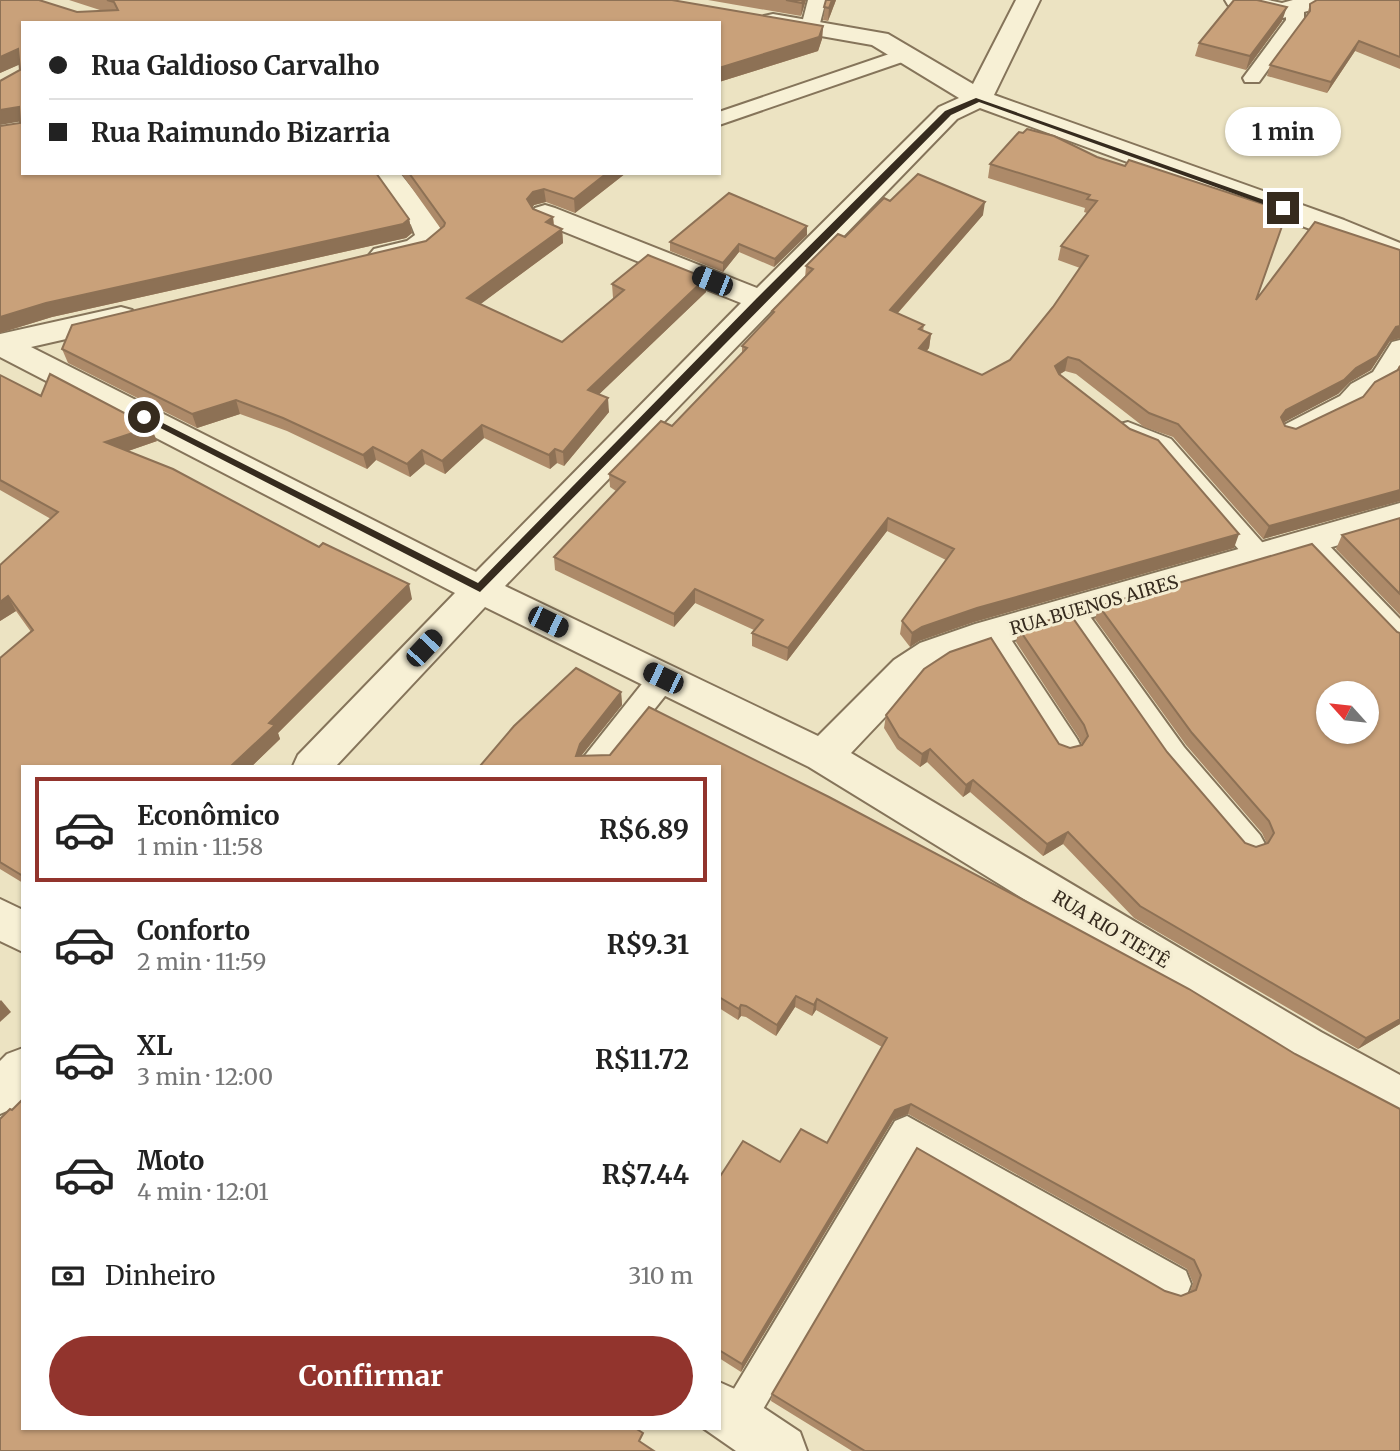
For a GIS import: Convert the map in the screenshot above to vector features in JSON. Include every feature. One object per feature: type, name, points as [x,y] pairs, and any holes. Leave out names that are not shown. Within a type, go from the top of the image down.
[{"type":"street","points":[[313,765],[760,300],[948,113],[979,99],[1028,0]]},
{"type":"street","points":[[1237,0],[1283,11],[1300,4]]},
{"type":"street","points":[[744,16],[879,39],[979,99],[1334,226],[1400,253]]},
{"type":"street","points":[[363,260],[417,247],[431,238],[425,223],[387,175]]},
{"type":"street","points":[[545,214],[760,300]]},
{"type":"street","points":[[0,344],[146,311]]},
{"type":"street","name":"RUA RIO TIETÊ","points":[[0,344],[480,589],[823,756],[1305,1047],[1400,1099]]},
{"type":"street","name":"RUA BUENOS AIRES","points":[[823,756],[907,670],[933,653],[1400,515]]},
{"type":"street","points":[[0,918],[21,932]]},
{"type":"street","points":[[0,1092],[21,1071]]},
{"type":"street","points":[[728,1414],[781,1451]]},
{"type":"lane","points":[[810,27],[817,0]]},
{"type":"lane","points":[[1252,78],[1295,20],[1300,4]]},
{"type":"lane","points":[[721,118],[904,55]]},
{"type":"lane","points":[[1290,432],[1348,402],[1359,388],[1381,377],[1400,347]]},
{"type":"lane","points":[[1105,413],[1135,435],[1163,445],[1210,496],[1260,557]]},
{"type":"lane","points":[[1310,542],[1400,636]]},
{"type":"lane","points":[[1072,611],[1174,755],[1250,844]]},
{"type":"lane","points":[[993,634],[1067,747]]},
{"type":"lane","points":[[594,765],[663,678]]},
{"type":"lane","points":[[728,1414],[907,1132],[1172,1284]]},
{"type":"building","points":[[0,0],[39,0],[77,12],[118,10],[114,2],[107,0],[672,0],[823,26],[819,37],[721,67],[721,21],[21,21],[21,175],[377,175],[409,219],[403,224],[46,303],[0,317],[0,126],[20,123],[19,107],[0,110],[0,81],[20,70],[18,49],[0,57]]},
{"type":"building","points":[[826,0],[832,0],[829,8],[824,7]]},
{"type":"building","points":[[1234,0],[1257,0],[1287,7],[1250,56],[1199,43]]},
{"type":"building","points":[[1317,0],[1400,0],[1400,57],[1359,41],[1331,82],[1270,65],[1310,11],[1310,4]]},
{"type":"building","points":[[1027,129],[1054,136],[1097,157],[1125,166],[1129,160],[1287,212],[1256,300],[1315,222],[1400,250],[1400,326],[1396,327],[1377,356],[1356,368],[1344,380],[1286,410],[1281,417],[1285,426],[1296,429],[1363,397],[1375,382],[1398,370],[1400,366],[1400,490],[1269,526],[1178,424],[1149,413],[1079,360],[1068,357],[1055,366],[1059,374],[1130,429],[1158,440],[1239,534],[977,608],[912,633],[902,621],[954,549],[888,518],[788,648],[752,633],[763,620],[695,589],[674,614],[554,557],[625,482],[609,474],[661,421],[672,426],[747,348],[742,346],[813,269],[806,266],[838,234],[845,237],[884,198],[890,201],[918,174],[985,202],[890,310],[924,325],[919,329],[931,334],[919,348],[982,375],[1010,360],[1053,307],[1088,256],[1061,246],[1097,201],[1087,199],[1090,195],[990,164],[1019,132],[1023,133]]},
{"type":"building","points":[[410,175],[604,175],[574,199],[544,189],[533,192],[527,199],[533,209],[553,217],[546,222],[562,229],[467,298],[562,342],[624,290],[612,284],[648,255],[706,278],[588,390],[608,398],[563,452],[555,449],[549,455],[482,425],[442,461],[422,450],[407,464],[373,447],[363,455],[283,418],[236,400],[192,414],[62,349],[72,325],[426,241],[445,223]]},
{"type":"building","points":[[729,193],[807,226],[775,259],[739,244],[723,263],[670,242]]},
{"type":"building","points":[[50,374],[151,427],[105,442],[173,469],[319,547],[323,543],[409,584],[269,723],[275,725],[232,765],[21,765],[21,875],[0,862],[0,658],[33,630],[8,596],[0,602],[0,565],[58,512],[0,480],[0,375],[41,396]]},
{"type":"building","points":[[1400,518],[1400,594],[1342,535]]},
{"type":"building","points":[[1312,544],[1400,633],[1400,1019],[1366,1038],[1140,906],[1068,832],[1047,844],[973,780],[966,785],[930,749],[922,754],[899,737],[886,715],[924,669],[950,652],[991,638],[1059,744],[1070,748],[1082,745],[1088,736],[1084,725],[1019,629],[1070,614],[1167,752],[1245,843],[1256,847],[1268,843],[1274,833],[1269,821],[1192,733],[1099,606]]},
{"type":"building","points":[[576,668],[621,692],[580,744],[576,756],[610,755],[649,707],[829,797],[1029,903],[1189,989],[1295,1054],[1400,1109],[1400,1451],[865,1451],[772,1394],[917,1148],[1165,1291],[1181,1296],[1196,1290],[1201,1275],[1194,1260],[911,1104],[895,1110],[742,1364],[721,1351],[721,1175],[743,1141],[780,1162],[801,1129],[827,1143],[887,1038],[817,999],[814,1005],[796,996],[777,1025],[746,1006],[741,1005],[739,1009],[721,998],[721,765],[481,765],[514,726]]},
{"type":"building","points":[[21,1101],[21,1430],[638,1430],[643,1433],[639,1441],[654,1451],[0,1451],[0,1119]]},
{"type":"route","points":[[144,417],[480,589],[760,300],[948,113],[979,99],[1283,208]]}]
